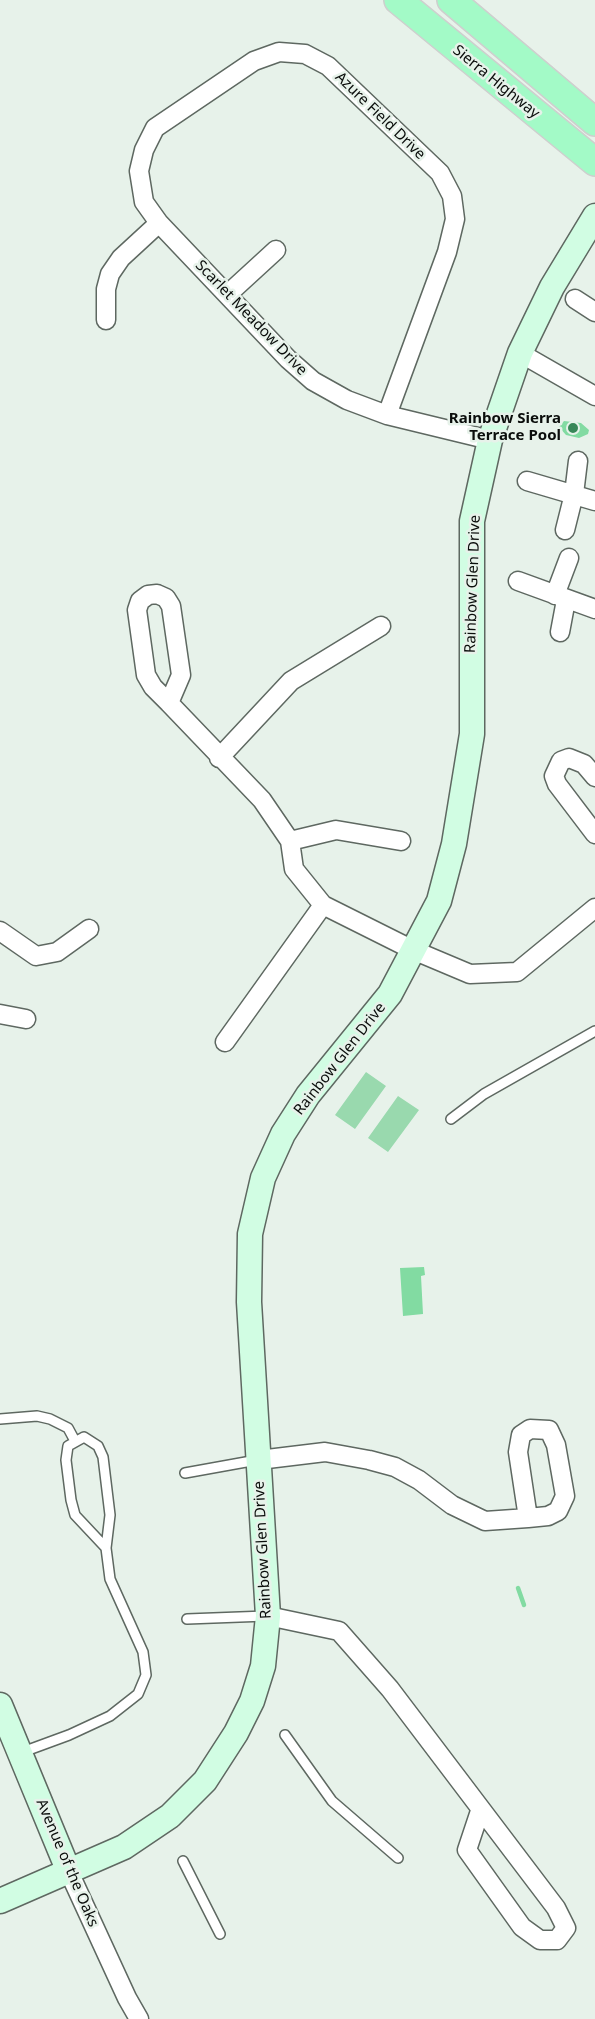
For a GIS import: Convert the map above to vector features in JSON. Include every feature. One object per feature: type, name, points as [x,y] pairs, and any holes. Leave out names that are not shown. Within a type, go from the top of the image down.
[{"type":"main road","name":"Sierra Highway","points":[[398,0],[595,162]]},
{"type":"main road","points":[[451,0],[595,122]]},
{"type":"street","name":"Azure Field Drive","points":[[159,223],[144,202],[139,171],[144,150],[155,128],[254,61],[279,52],[305,54],[328,66],[440,173],[452,196],[455,219],[447,252],[387,415]]},
{"type":"street","name":"Rainbow Glen Drive","points":[[0,1901],[124,1847],[170,1816],[205,1781],[236,1733],[252,1701],[263,1666],[268,1616],[248,1275],[250,1234],[263,1178],[284,1134],[308,1095],[390,994],[439,901],[454,844],[467,773],[456,732],[471,689],[472,521],[490,440],[520,353],[552,287],[595,216]]},
{"type":"street","points":[[106,320],[106,288],[110,274],[121,258],[159,223]]},
{"type":"street","name":"Scarlet Meadow Drive","points":[[159,223],[288,359],[313,381],[347,400],[387,415],[490,440]]},
{"type":"street","points":[[228,294],[276,250]]},
{"type":"street","points":[[575,299],[595,312]]},
{"type":"street","points":[[520,353],[595,396]]},
{"type":"street","points":[[564,530],[574,494],[578,461]]},
{"type":"street","points":[[527,481],[595,501]]},
{"type":"street","points":[[560,632],[561,598],[569,558]]},
{"type":"street","points":[[518,581],[595,609]]},
{"type":"street","points":[[169,703],[181,675],[171,606],[166,598],[158,594],[148,594],[140,601],[137,610],[146,675],[153,687],[262,800],[290,841],[294,869],[323,905],[413,950],[470,974],[517,972],[595,908]]},
{"type":"street","points":[[219,758],[291,681],[381,626]]},
{"type":"street","points":[[595,777],[585,764],[569,758],[556,768],[554,776],[557,784],[595,834]]},
{"type":"street","points":[[290,841],[336,830],[401,841]]},
{"type":"street","points":[[225,1042],[323,905]]},
{"type":"street","points":[[0,931],[36,956],[57,952],[89,929]]},
{"type":"street","points":[[0,1014],[26,1019]]},
{"type":"street","name":"Rainbow Glen Drive","points":[[259,1460],[325,1452],[369,1460],[395,1467],[419,1480],[452,1505],[485,1521],[528,1518],[548,1516],[558,1511],[565,1496],[556,1445],[549,1430],[530,1429],[521,1435],[518,1452],[528,1518]]},
{"type":"street","points":[[268,1616],[339,1631],[390,1689],[480,1811],[523,1862],[556,1908],[566,1928],[557,1940],[540,1940],[522,1927],[468,1850],[480,1811]]},
{"type":"street","name":"Avenue of the Oaks","points":[[0,1705],[69,1872],[127,1998],[139,2019]]},
{"type":"lane","points":[[451,1119],[484,1094],[595,1031]]},
{"type":"lane","points":[[0,1419],[37,1416],[50,1419],[68,1428],[75,1441]]},
{"type":"lane","points":[[20,1753],[69,1735],[110,1716],[138,1694],[146,1675],[143,1652],[110,1579],[106,1548],[110,1515],[104,1457],[92,1440],[84,1437],[68,1446],[66,1460],[75,1515],[106,1548]]},
{"type":"lane","points":[[185,1473],[259,1460]]},
{"type":"lane","points":[[187,1618],[268,1616]]},
{"type":"lane","points":[[285,1735],[332,1801],[398,1858]]},
{"type":"lane","points":[[183,1861],[220,1934]]},
{"type":"shaded area","name":"Rainbow Sierra Terrace Pool","points":[[564,421],[581,423],[589,430],[588,434],[579,438],[566,435],[559,427]]},
{"type":"shaded area","points":[[366,1072],[386,1086],[355,1129],[335,1115]]},
{"type":"shaded area","points":[[398,1096],[419,1110],[388,1152],[368,1138]]},
{"type":"shaded area","points":[[424,1267],[425,1275],[421,1276],[423,1314],[403,1316],[400,1268]]},
{"type":"waterway","points":[[518,1588],[524,1605]]},
{"type":"place","name":"Rainbow Sierra Terrace Pool","points":[[573,428]]}]
